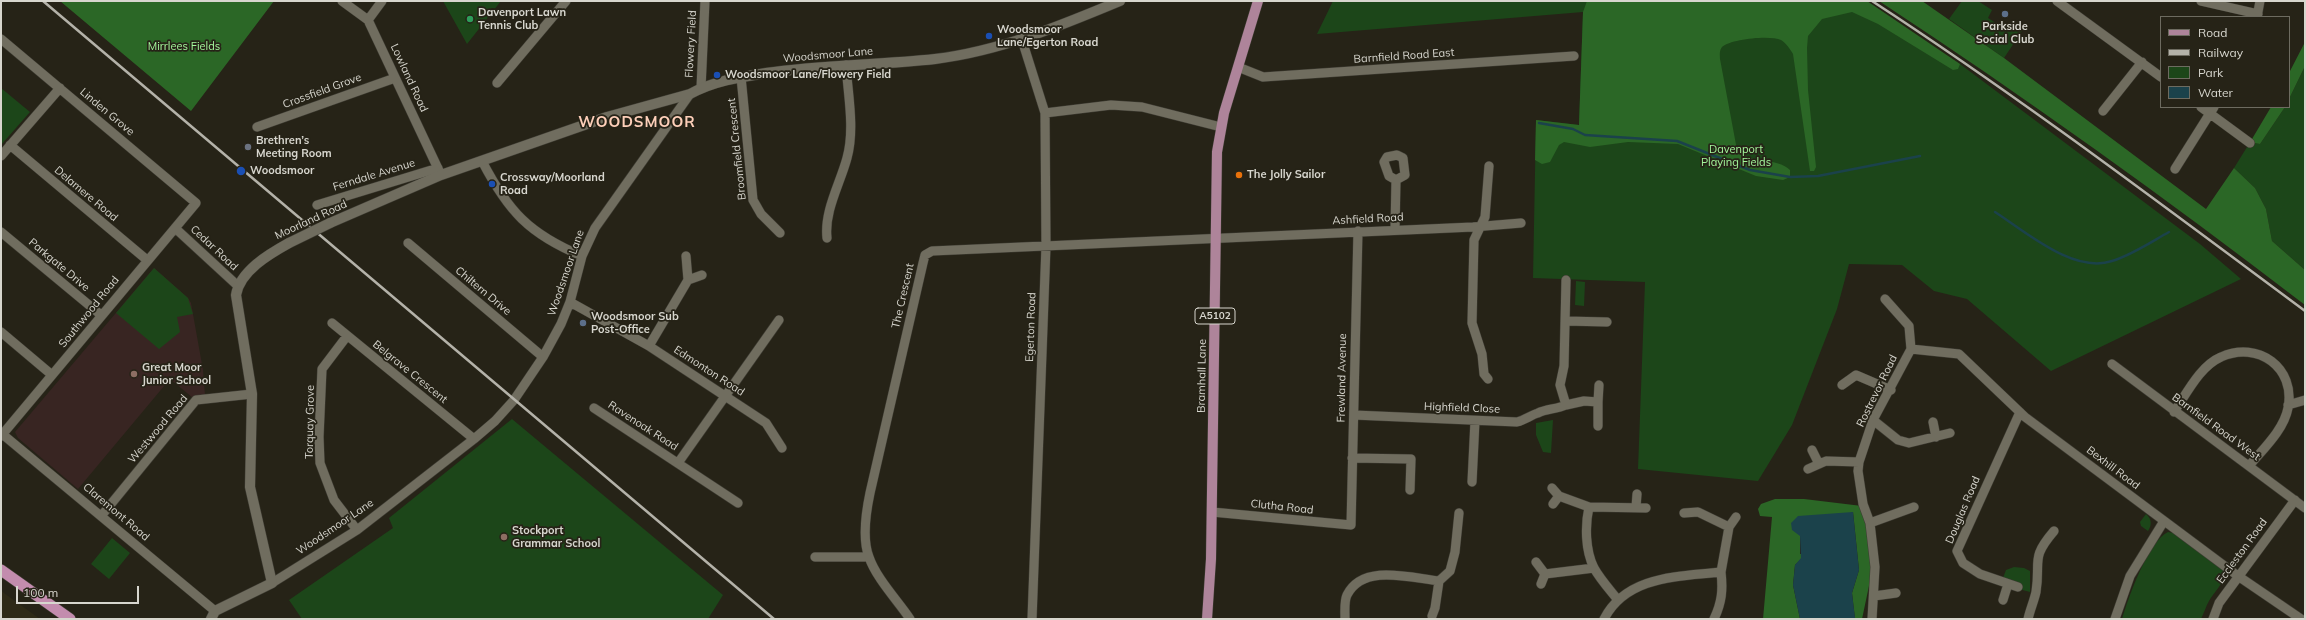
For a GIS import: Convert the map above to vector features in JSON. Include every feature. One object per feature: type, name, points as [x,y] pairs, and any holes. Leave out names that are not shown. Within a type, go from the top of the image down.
[{"type":"highway","points":[[2,572],[68,619]]},
{"type":"main road","name":"Bramhall Lane","points":[[1252,1],[1252,17]]},
{"type":"main road","name":"Bramhall Lane","points":[[1207,619],[1211,579],[1217,238],[1217,152],[1221,127],[1252,17],[1258,1]]},
{"type":"street","name":"Lowland Road","points":[[342,1],[368,20],[439,172]]},
{"type":"street","points":[[368,20],[382,1]]},
{"type":"street","points":[[497,83],[566,1]]},
{"type":"street","name":"Flowery Field","points":[[701,88],[706,1]]},
{"type":"street","name":"Woodsmoor Lane","points":[[213,615],[272,583],[357,530],[495,421],[514,400],[542,357],[570,302],[582,256],[595,228],[690,94],[701,88],[741,77],[793,70],[954,56],[1022,40],[1120,1]]},
{"type":"street","points":[[2201,1],[2257,15],[2260,1]]},
{"type":"street","points":[[2063,3],[2160,75]]},
{"type":"street","name":"Linden Grove","points":[[1,39],[196,203]]},
{"type":"street","name":"Egerton Road","points":[[1022,40],[1045,114],[1046,246],[1032,619]]},
{"type":"street","name":"Barnfield Road East","points":[[1238,67],[1263,77],[1574,56]]},
{"type":"street","points":[[2103,111],[2142,62]]},
{"type":"street","points":[[827,238],[826,226],[848,157],[850,133],[846,65]]},
{"type":"street","name":"Broomfield Crescent","points":[[741,77],[753,200],[762,214],[780,233]]},
{"type":"street","name":"Crossfield Grove","points":[[257,127],[395,78]]},
{"type":"street","points":[[1,156],[60,88]]},
{"type":"street","name":"Moorland Road","points":[[238,286],[265,258],[289,243],[439,172],[482,161],[607,117],[690,94]]},
{"type":"street","points":[[1045,114],[1111,106],[1142,107],[1221,127]]},
{"type":"street","points":[[2174,169],[2212,111],[2250,143]]},
{"type":"street","name":"Delamere Road","points":[[10,145],[147,260]]},
{"type":"street","points":[[482,161],[497,190],[514,212],[535,231],[556,245],[582,256]]},
{"type":"street","points":[[1488,379],[1484,374],[1482,354],[1472,323],[1474,240],[1486,216],[1489,166]]},
{"type":"street","name":"Ferndale Avenue","points":[[317,205],[439,172]]},
{"type":"street","points":[[1395,229],[1396,180]]},
{"type":"street","name":"Southwood Road","points":[[2,434],[196,203]]},
{"type":"street","name":"Ashfield Road","points":[[1217,238],[1521,223]]},
{"type":"street","name":"Cedar Road","points":[[175,228],[238,286]]},
{"type":"street","name":"Frewland Avenue","points":[[1350,525],[1358,231]]},
{"type":"street","name":"Parkgate Drive","points":[[1,232],[101,315]]},
{"type":"street","name":"The Crescent","points":[[910,619],[884,583],[869,557],[866,529],[868,500],[925,255],[932,251],[1217,238]]},
{"type":"street","name":"Chiltern Drive","points":[[408,244],[542,357]]},
{"type":"street","points":[[649,346],[688,280],[686,256]]},
{"type":"street","points":[[688,280],[702,276]]},
{"type":"street","points":[[1566,280],[1564,366],[1560,385],[1566,405]]},
{"type":"street","points":[[238,286],[236,295],[252,394],[250,487],[272,583]]},
{"type":"street","name":"Rostrevor Road","points":[[1872,619],[1875,567],[1870,523],[1863,504],[1858,471],[1859,462],[1873,420],[1891,390],[1911,349],[1909,326],[1885,299]]},
{"type":"street","name":"Edmonton Road","points":[[570,302],[649,346],[766,423],[782,448]]},
{"type":"street","name":"Ravenoak Road","points":[[678,464],[779,320]]},
{"type":"street","points":[[1566,321],[1607,322]]},
{"type":"street","name":"Belgrave Crescent","points":[[332,323],[474,439]]},
{"type":"street","points":[[1,332],[52,375]]},
{"type":"street","name":"Torquay Grove","points":[[347,336],[322,369],[320,456],[334,500],[357,530]]},
{"type":"street","name":"Bexhill Road","points":[[1911,349],[1959,354],[2020,412],[2238,576],[2301,619]]},
{"type":"street","points":[[2174,412],[2203,371],[2220,357],[2243,350],[2260,353],[2275,364],[2285,376],[2289,390],[2288,405],[2279,428],[2249,466]]},
{"type":"street","name":"Barnfield Road West","points":[[2112,364],[2174,412],[2305,508]]},
{"type":"street","points":[[1842,385],[1856,375],[1891,390]]},
{"type":"street","points":[[1598,426],[1599,385]]},
{"type":"street","name":"Westwood Road","points":[[102,515],[196,400],[252,394]]},
{"type":"street","points":[[2288,405],[2305,400]]},
{"type":"street","name":"Highfield Close","points":[[1354,414],[1518,422],[1528,419],[1538,413],[1551,411],[1566,405],[1584,401],[1598,402]]},
{"type":"street","name":"Ravenoak Road","points":[[594,408],[738,503]]},
{"type":"street","name":"Douglas Road","points":[[2018,587],[1980,574],[1963,563],[1957,551],[2020,412]]},
{"type":"street","points":[[1873,420],[1898,440],[1903,442],[1909,443],[1950,433]]},
{"type":"street","points":[[1472,482],[1475,421]]},
{"type":"street","points":[[1933,422],[1936,437]]},
{"type":"street","name":"Claremont Road","points":[[2,434],[102,515],[213,615]]},
{"type":"street","points":[[1812,450],[1819,464]]},
{"type":"street","points":[[1352,458],[1411,459],[1410,490]]},
{"type":"street","points":[[1808,469],[1826,461],[1859,462]]},
{"type":"street","points":[[1552,488],[1559,496],[1589,507],[1646,508]]},
{"type":"street","points":[[1636,507],[1637,494]]},
{"type":"street","points":[[1553,504],[1559,496]]},
{"type":"street","name":"Eccleston Road","points":[[2213,619],[2219,603],[2295,500]]},
{"type":"street","points":[[1589,507],[1586,527],[1589,554],[1594,568],[1618,600]]},
{"type":"street","points":[[1870,523],[1914,507]]},
{"type":"street","name":"Clutha Road","points":[[1212,512],[1350,525]]},
{"type":"street","points":[[1684,513],[1698,512],[1729,526]]},
{"type":"street","points":[[1432,616],[1435,608],[1438,581],[1450,571],[1455,552],[1459,513]]},
{"type":"street","points":[[1714,619],[1720,605],[1723,590],[1721,572],[1729,526],[1736,517]]},
{"type":"street","points":[[2115,619],[2130,576],[2164,521]]},
{"type":"street","points":[[2028,619],[2036,592],[2036,564],[2040,547],[2054,531]]},
{"type":"street","points":[[815,557],[869,557]]},
{"type":"street","points":[[1536,562],[1545,574]]},
{"type":"street","points":[[1545,574],[1594,568]]},
{"type":"street","points":[[1604,619],[1618,600],[1646,582],[1721,572]]},
{"type":"street","points":[[1541,584],[1545,574]]},
{"type":"street","points":[[1345,619],[1346,596],[1363,579],[1383,575],[1438,581]]},
{"type":"street","points":[[2004,600],[2008,584]]},
{"type":"street","points":[[1874,596],[1896,593]]},
{"type":"shaded area","name":"Great Moor Junior School","points":[[154,268],[188,298],[191,303],[203,370],[205,395],[193,398],[170,379],[78,489],[18,438],[15,432]]},
{"type":"shaded area","points":[[1,590],[4,593],[40,619],[1,619]]},
{"type":"green space","name":"Mirrlees Fields","points":[[60,1],[274,1],[191,111]]},
{"type":"green space","name":"Davenport Lawn Tennis Club","points":[[443,1],[501,1],[467,44]]},
{"type":"green space","name":"Davenport Playing Fields","points":[[1333,1],[1853,1],[1960,64],[2200,244],[2241,279],[2051,371],[1967,299],[1934,291],[1902,265],[1849,264],[1837,309],[1792,425],[1758,481],[1638,469],[1645,282],[1533,278],[1536,120],[1579,125],[1583,12],[1317,34]]},
{"type":"green space","points":[[1587,1],[1867,1],[1960,64],[1958,69],[1953,70],[1878,24],[1852,12],[1822,19],[1808,36],[1807,48],[1808,90],[1816,167],[1814,171],[1810,171],[1793,54],[1781,40],[1768,38],[1742,40],[1727,44],[1721,48],[1720,59],[1737,150],[1750,158],[1784,166],[1790,170],[1790,177],[1783,180],[1756,176],[1678,144],[1628,142],[1590,147],[1564,142],[1559,145],[1550,162],[1542,164],[1535,160],[1536,120],[1579,125],[1583,12]]},
{"type":"green space","points":[[1879,1],[1922,1],[2004,58],[2206,209],[2234,168],[2255,188],[2266,209],[2272,241],[2305,270],[2305,305],[2201,226],[2042,111]]},
{"type":"green space","points":[[1962,1],[1978,1],[1992,10],[1988,18],[2005,29],[2009,23],[2022,31],[2004,58],[1949,19]]},
{"type":"green space","points":[[2305,42],[2305,66],[2290,97],[2290,71]]},
{"type":"green space","points":[[2305,66],[2305,270],[2272,241],[2266,209],[2255,188],[2234,168],[2252,139],[2254,143],[2260,144],[2284,108],[2290,108],[2290,97]]},
{"type":"green space","points":[[1,88],[30,112],[1,145]]},
{"type":"green space","points":[[2270,108],[2284,108],[2260,144],[2254,143],[2252,139]]},
{"type":"green space","points":[[154,268],[188,298],[193,314],[177,317],[180,332],[159,349],[116,313]]},
{"type":"green space","points":[[1576,281],[1585,282],[1584,306],[1575,305]]},
{"type":"green space","name":"Stockport Grammar School","points":[[512,419],[723,595],[708,619],[302,619],[289,600],[393,528],[389,518]]},
{"type":"green space","points":[[1553,420],[1551,453],[1543,452],[1536,435],[1536,423]]},
{"type":"green space","points":[[1775,499],[1804,499],[1862,506],[1867,519],[1873,567],[1862,619],[1855,619],[1852,593],[1859,570],[1853,512],[1800,536],[1800,554],[1824,554],[1826,557],[1816,563],[1801,559],[1795,565],[1793,585],[1800,619],[1763,619],[1772,517],[1760,516],[1758,509],[1761,504]]},
{"type":"green space","points":[[2146,514],[2151,522],[2148,531],[2141,526],[2140,522]]},
{"type":"green space","points":[[2168,532],[2173,533],[2223,569],[2224,574],[2220,586],[2209,601],[2201,619],[2122,619],[2134,585],[2146,558],[2153,547]]},
{"type":"green space","points":[[112,538],[130,553],[109,579],[91,564]]},
{"type":"green space","points":[[2014,567],[2024,568],[2030,571],[2030,592],[2019,589],[2003,578],[2006,570]]},
{"type":"water","points":[[1853,512],[1859,570],[1852,593],[1855,618],[1800,619],[1793,585],[1795,565],[1801,558],[1800,536],[1792,530],[1791,523],[1798,516]]},
{"type":"waterway","points":[[1539,123],[1573,129],[1585,135],[1677,141],[1750,170],[1790,177],[1818,176],[1920,156]]},
{"type":"waterway","points":[[1995,212],[2051,249],[2082,262],[2097,263],[2112,261],[2141,248],[2169,232]]},
{"type":"railway","points":[[43,1],[774,619]]},
{"type":"railway","points":[[1872,1],[2037,114],[2305,311]]},
{"type":"place","name":"Parkside Social Club","points":[[2005,14]]},
{"type":"place","name":"Davenport Lawn Tennis Club","points":[[470,19]]},
{"type":"place","name":"Woodsmoor Lane/Egerton Road","points":[[989,36]]},
{"type":"place","name":"Woodsmoor Lane/Flowery Field","points":[[717,75]]},
{"type":"place","name":"Brethren’s Meeting Room","points":[[248,147]]},
{"type":"place","name":"Woodsmoor","points":[[241,171]]},
{"type":"place","name":"The Jolly Sailor","points":[[1239,175]]},
{"type":"place","name":"Crossway/Moorland Road","points":[[492,184]]},
{"type":"place","name":"Woodsmoor Sub Post-Office","points":[[583,323]]},
{"type":"place","name":"Great Moor Junior School","points":[[134,374]]},
{"type":"place","name":"Stockport Grammar School","points":[[504,537]]},
{"type":"district","name":"WOODSMOOR","points":[[637,122]]}]
